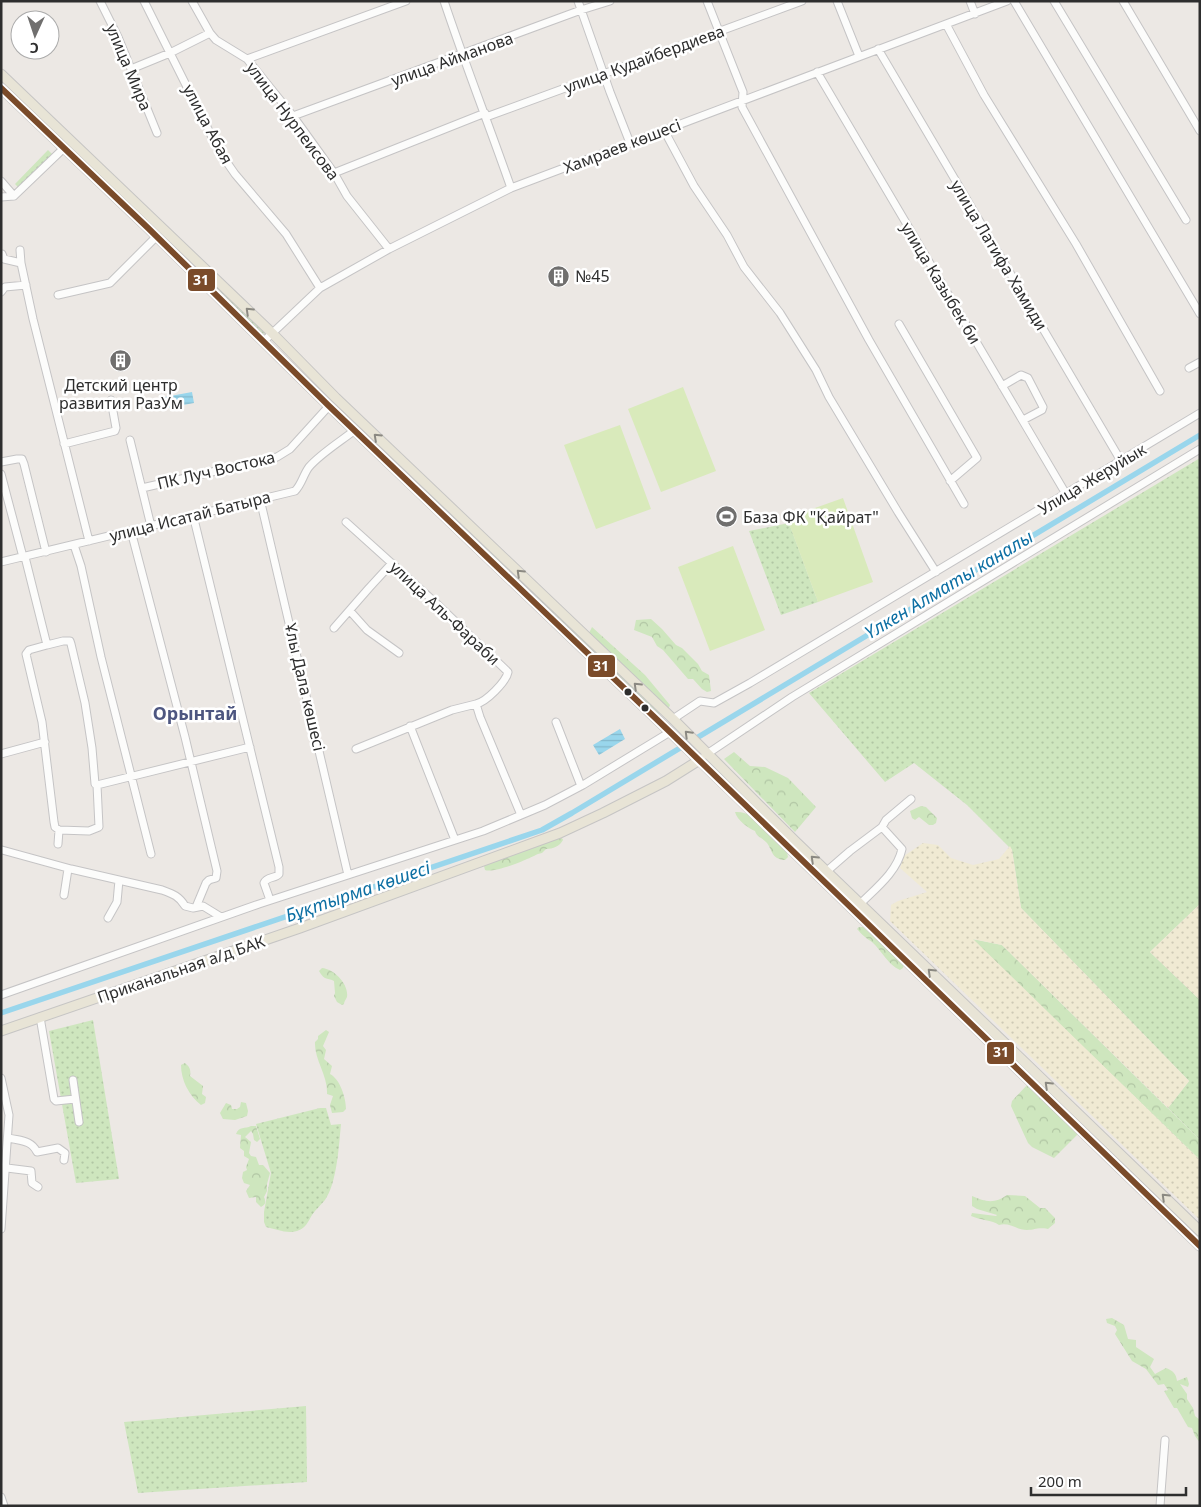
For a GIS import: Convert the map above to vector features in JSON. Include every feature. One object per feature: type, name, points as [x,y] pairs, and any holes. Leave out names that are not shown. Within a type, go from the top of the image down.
[{"type":"main road","points":[[1,74],[672,719],[792,844],[1200,1246]]},
{"type":"main road","points":[[1,88],[157,236],[329,406],[698,761],[792,844],[827,872],[860,904],[891,941],[1200,1231]]},
{"type":"main road","points":[[329,406],[336,398]]},
{"type":"main road","points":[[388,461],[396,454]]},
{"type":"main road","name":"Приканальная а/д БАК","points":[[1,1031],[293,930],[560,833],[603,814],[666,781],[698,761],[705,752]]},
{"type":"street","name":"улица Мира","points":[[100,1],[118,38],[156,133]]},
{"type":"street","name":"улица Абая","points":[[144,1],[219,151],[235,174],[286,234],[320,288]]},
{"type":"street","name":"улица Нурпеисова","points":[[192,1],[216,40],[248,59],[293,116],[334,173],[347,196],[389,249]]},
{"type":"street","points":[[248,59],[406,1]]},
{"type":"street","points":[[444,1],[462,56],[486,115],[511,188]]},
{"type":"street","points":[[578,1],[630,143]]},
{"type":"street","name":"улица Айманова","points":[[293,116],[610,1]]},
{"type":"street","points":[[707,1],[743,92],[742,107],[869,340],[964,504]]},
{"type":"street","name":"улица Кудайбердиева","points":[[334,173],[486,115],[802,1]]},
{"type":"street","points":[[837,1],[859,56]]},
{"type":"street","points":[[970,1],[975,14]]},
{"type":"street","name":"Хамраев көшесі","points":[[264,341],[320,288],[389,249],[511,188],[1007,1]]},
{"type":"street","points":[[1014,1],[1200,314]]},
{"type":"street","points":[[1054,1],[1186,220]]},
{"type":"street","points":[[1123,1],[1200,131]]},
{"type":"street","points":[[946,24],[984,95],[1076,244],[1160,392]]},
{"type":"street","points":[[131,69],[210,33]]},
{"type":"street","name":"улица Латифа Хамиди","points":[[878,49],[1121,461]]},
{"type":"street","name":"улица Казыбек би","points":[[817,72],[1066,494]]},
{"type":"street","points":[[664,130],[694,186],[727,235],[744,267],[780,314],[816,370],[898,512],[936,572]]},
{"type":"street","points":[[1,197],[14,196],[64,148]]},
{"type":"street","points":[[1,181],[14,196]]},
{"type":"street","points":[[58,295],[110,283],[157,236]]},
{"type":"street","points":[[20,250],[26,285],[89,541]]},
{"type":"street","points":[[2,252],[4,259],[21,263]]},
{"type":"street","points":[[1,292],[5,287],[26,285]]},
{"type":"street","points":[[899,324],[977,458],[950,480]]},
{"type":"street","points":[[1189,368],[1200,362]]},
{"type":"street","points":[[1002,386],[1021,375],[1028,378],[1043,407],[1042,410],[1023,420]]},
{"type":"street","points":[[64,444],[115,431],[111,400]]},
{"type":"street","name":"ПК Луч Востока","points":[[142,488],[277,457],[290,449],[329,406]]},
{"type":"street","name":"Улица Жеруйык","points":[[672,719],[700,701],[714,703],[750,683],[1200,413]]},
{"type":"street","name":"улица Исатай Батыра","points":[[1,562],[295,490],[311,466],[355,430]]},
{"type":"street","points":[[130,440],[151,526]]},
{"type":"street","name":"Приканальная а/д БАК","points":[[705,752],[792,696],[1200,449]]},
{"type":"street","points":[[1,462],[16,459],[22,460],[24,464],[46,552]]},
{"type":"street","points":[[1,474],[47,645]]},
{"type":"street","name":"Ұлы Дала көшесі","points":[[260,499],[348,875]]},
{"type":"street","points":[[193,515],[279,867],[278,876],[268,878],[264,883],[270,900]]},
{"type":"street","name":"улица Аль-Фараби","points":[[346,522],[508,672],[507,678],[490,697],[476,704]]},
{"type":"street","points":[[131,531],[191,761],[217,871],[216,878],[206,883],[196,907]]},
{"type":"street","points":[[74,545],[81,566],[101,657],[151,854]]},
{"type":"street","points":[[334,628],[392,564]]},
{"type":"street","points":[[350,611],[368,630],[399,653]]},
{"type":"street","points":[[70,641],[86,703],[95,784],[97,785],[99,827],[89,831],[59,830],[55,827],[42,722],[26,654],[29,650],[47,645],[70,641]]},
{"type":"street","points":[[356,749],[452,710],[476,704],[521,815]]},
{"type":"street","points":[[556,722],[581,786]]},
{"type":"street","points":[[410,726],[455,840]]},
{"type":"street","points":[[1,995],[270,900],[455,840],[521,815],[581,786],[672,734]]},
{"type":"street","points":[[1,754],[45,742]]},
{"type":"street","points":[[97,785],[250,747]]},
{"type":"street","points":[[827,872],[850,851],[882,827],[886,820],[911,799]]},
{"type":"street","points":[[860,904],[886,879],[895,866],[900,854],[901,846],[882,827]]},
{"type":"street","points":[[58,844],[59,830]]},
{"type":"street","points":[[2,850],[68,869],[176,895],[184,906],[203,906],[221,917]]},
{"type":"street","points":[[64,895],[68,869]]},
{"type":"street","points":[[108,918],[117,902],[119,880]]},
{"type":"street","points":[[40,1017],[54,1099],[61,1102],[75,1099]]},
{"type":"street","points":[[1,1078],[10,1115],[1,1229]]},
{"type":"street","points":[[73,1080],[79,1122]]},
{"type":"street","points":[[9,1138],[29,1142],[37,1152],[58,1148],[65,1153],[64,1160]]},
{"type":"street","points":[[6,1168],[31,1171],[32,1183],[38,1187]]},
{"type":"street","points":[[1160,1506],[1165,1440]]},
{"type":"street","points":[[1,1496],[4,1506]]},
{"type":"green space","points":[[1,77],[265,334],[261,333],[1,81]]},
{"type":"green space","points":[[48,150],[52,154],[18,187],[15,184]]},
{"type":"green space","points":[[683,387],[716,471],[661,492],[628,409]]},
{"type":"green space","points":[[620,425],[651,509],[596,529],[564,445]]},
{"type":"green space","points":[[1200,458],[1200,904],[1150,952],[1200,1000],[1200,1140],[1168,1108],[1189,1081],[1021,908],[1012,850],[967,805],[914,763],[885,782],[809,693]]},
{"type":"green space","points":[[396,460],[660,713],[658,716],[396,464]]},
{"type":"green space","points":[[843,498],[873,582],[818,602],[787,518]]},
{"type":"green space","points":[[789,523],[818,602],[781,615],[749,531]]},
{"type":"green space","points":[[733,546],[765,630],[710,651],[678,567]]},
{"type":"green space","points":[[651,619],[698,664],[702,671],[709,675],[711,691],[707,692],[693,679],[688,679],[663,650],[657,646],[652,637],[634,630],[636,620]]},
{"type":"green space","points":[[592,627],[645,675],[670,705],[668,710],[589,633]]},
{"type":"green space","points":[[734,752],[750,766],[765,767],[788,778],[816,807],[795,832],[724,759]]},
{"type":"green space","points":[[921,806],[926,807],[937,818],[936,823],[929,825],[919,817],[915,820],[912,818],[910,811]]},
{"type":"green space","points":[[735,812],[741,812],[755,819],[772,839],[785,850],[788,857],[785,860],[774,856],[766,842],[755,831],[740,821]]},
{"type":"green space","points":[[558,837],[563,840],[556,847],[546,849],[542,853],[512,865],[488,871],[485,870],[484,866]]},
{"type":"green space","points":[[863,927],[904,965],[903,968],[900,970],[892,965],[876,946],[857,929]]},
{"type":"green space","points":[[972,939],[1002,945],[1200,1140],[1200,1160]]},
{"type":"green space","points":[[896,943],[1200,1236],[1200,1242],[895,945]]},
{"type":"green space","points":[[322,968],[336,974],[343,982],[347,992],[344,1004],[342,1005],[337,1002],[334,996],[334,981],[323,976],[319,971]]},
{"type":"green space","points":[[93,1020],[119,1179],[76,1183],[49,1031]]},
{"type":"green space","points":[[326,1030],[329,1032],[323,1046],[326,1050],[324,1059],[332,1066],[330,1074],[334,1076],[342,1089],[346,1109],[343,1112],[332,1113],[330,1105],[333,1096],[327,1094],[327,1087],[315,1049],[315,1042],[318,1036]]},
{"type":"green space","points":[[185,1063],[190,1069],[190,1076],[203,1086],[202,1094],[206,1097],[205,1103],[201,1105],[189,1092],[184,1082],[181,1065]]},
{"type":"green space","points":[[1027,1085],[1079,1133],[1054,1158],[1028,1143],[1011,1106],[1012,1101]]},
{"type":"green space","points":[[241,1102],[246,1103],[247,1116],[235,1120],[223,1119],[220,1113],[226,1103],[231,1105],[232,1109],[237,1109],[240,1107]]},
{"type":"green space","points":[[326,1108],[331,1125],[341,1124],[337,1164],[329,1193],[300,1230],[289,1232],[266,1227],[264,1212],[271,1173],[256,1124]]},
{"type":"green space","points":[[256,1126],[260,1139],[257,1142],[254,1140],[251,1131],[245,1137],[251,1142],[249,1153],[251,1156],[256,1157],[259,1165],[263,1165],[270,1173],[264,1197],[265,1203],[261,1207],[256,1202],[256,1197],[249,1198],[246,1191],[250,1185],[244,1183],[242,1178],[243,1172],[247,1170],[246,1167],[249,1159],[244,1156],[244,1151],[240,1148],[241,1135],[236,1134],[240,1129]]},
{"type":"green space","points":[[1007,1195],[1025,1196],[1040,1208],[1045,1208],[1055,1218],[1055,1223],[1048,1229],[1027,1230],[1003,1224],[999,1225],[971,1216],[972,1213],[997,1215],[972,1206],[972,1196],[981,1200],[994,1201]]},
{"type":"green space","points":[[1112,1318],[1124,1325],[1128,1339],[1136,1340],[1136,1347],[1154,1359],[1150,1367],[1155,1374],[1166,1368],[1174,1373],[1177,1381],[1187,1377],[1188,1387],[1180,1384],[1187,1394],[1187,1399],[1193,1408],[1195,1416],[1200,1420],[1200,1443],[1192,1428],[1188,1427],[1177,1408],[1174,1408],[1164,1391],[1168,1390],[1164,1384],[1158,1385],[1146,1369],[1132,1361],[1115,1334],[1117,1330],[1115,1326],[1107,1323],[1106,1319]]},
{"type":"green space","points":[[306,1406],[307,1482],[138,1493],[124,1422]]},
{"type":"sand","points":[[923,843],[938,845],[951,858],[973,865],[999,859],[1010,846],[1021,908],[1189,1081],[1168,1108],[1002,945],[973,939],[1200,1160],[1200,1220],[890,921],[891,905],[927,892],[900,868],[904,856]]},
{"type":"sand","points":[[1200,904],[1200,1000],[1150,952]]},
{"type":"water","points":[[192,392],[194,403],[156,410],[154,399]]},
{"type":"water","points":[[620,729],[625,739],[599,755],[593,745]]},
{"type":"waterway","name":"Бұқтырма көшесі","points":[[1,1013],[542,830],[1200,435]]},
{"type":"transit line","name":"31","points":[[1,88],[148,228],[329,406],[670,732],[1200,1246]]},
{"type":"place","name":"№45","points":[[559,276]]},
{"type":"place","name":"Детский центр развития РазУм","points":[[121,361]]},
{"type":"place","name":"База ФК \"Қайрат\"","points":[[727,517]]},
{"type":"district","name":"Орынтай","points":[[195,714]]},
{"type":"water label","name":"Үлкен Алматы каналы","points":[[949,585]]}]
